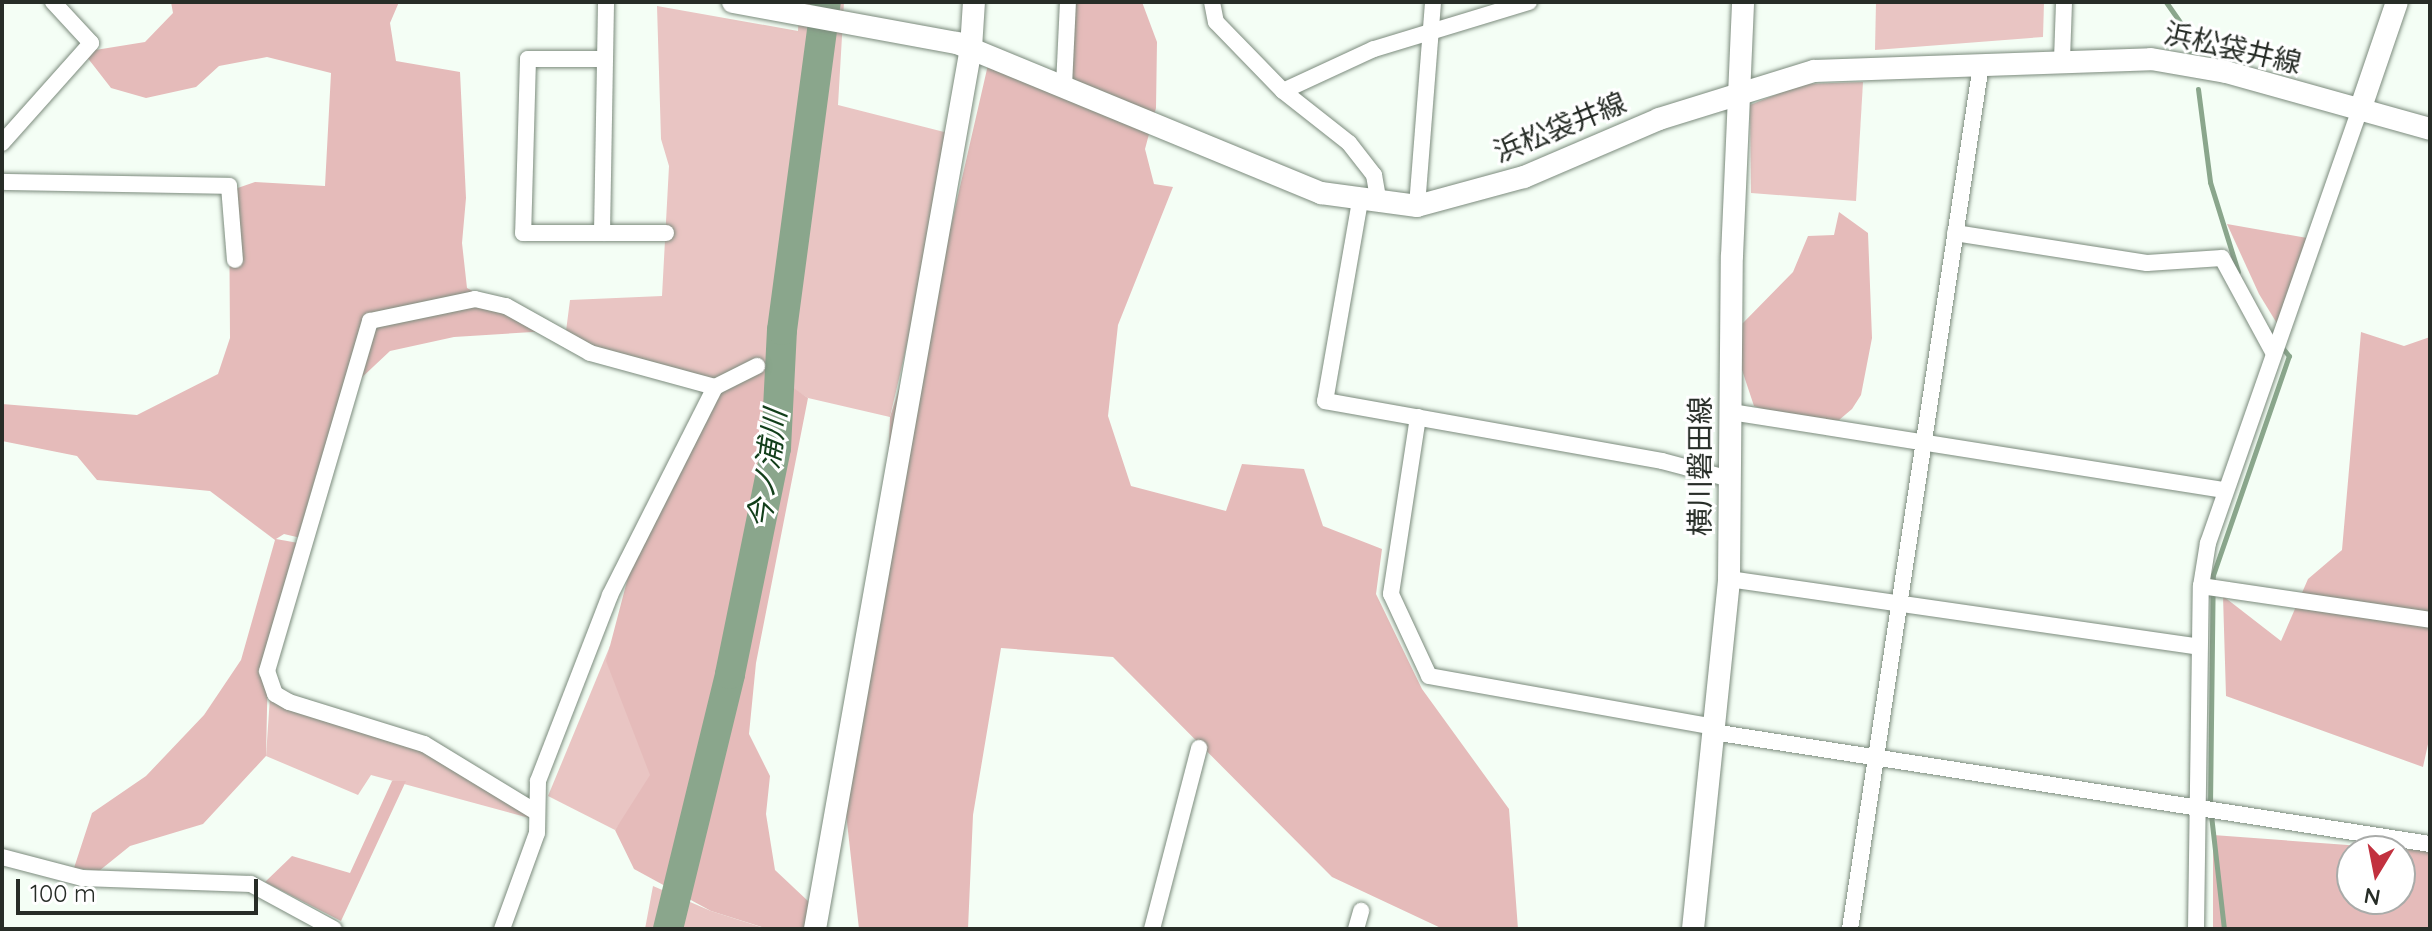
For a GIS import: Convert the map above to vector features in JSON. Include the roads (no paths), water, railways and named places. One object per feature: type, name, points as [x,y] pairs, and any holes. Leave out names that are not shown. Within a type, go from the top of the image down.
[{"type":"main road","name":"浜松袋井線","points":[[733,2],[789,7],[814,16],[971,48],[1279,177],[1370,202],[1417,206],[1524,177],[1659,119],[1738,92],[1814,71],[2062,60],[2175,63],[2430,129]]},
{"type":"main road","points":[[815,929],[971,48],[974,2]]},
{"type":"main road","name":"横川磐田線","points":[[1693,929],[1729,579],[1738,92],[1743,2]]},
{"type":"main road","points":[[2360,110],[2397,2]]},
{"type":"street","points":[[2,143],[91,43],[53,2]]},
{"type":"street","points":[[602,233],[606,2]]},
{"type":"street","points":[[1064,86],[1068,2]]},
{"type":"street","points":[[1212,2],[1216,22],[1283,91],[1349,143],[1374,175],[1325,401],[1662,461],[1730,479]]},
{"type":"street","points":[[1417,206],[1433,2]]},
{"type":"street","points":[[1283,91],[1431,30],[1529,2]]},
{"type":"street","points":[[2062,60],[2064,2]]},
{"type":"street","points":[[604,59],[528,59],[523,233],[666,233]]},
{"type":"street","points":[[1850,929],[1897,603],[1981,65]]},
{"type":"street","points":[[2196,929],[2201,586],[2223,490],[2360,110]]},
{"type":"street","points":[[2,182],[229,186],[235,260]]},
{"type":"street","points":[[1955,233],[2147,263],[2222,258],[2273,352]]},
{"type":"street","points":[[536,812],[424,744],[289,702],[275,694],[267,671],[370,321],[475,299],[506,306],[590,353],[715,387]]},
{"type":"street","points":[[502,929],[537,833],[538,781],[610,595],[715,387],[757,366]]},
{"type":"street","points":[[1731,412],[2223,490]]},
{"type":"street","points":[[1418,417],[1391,594],[1429,676],[1874,757],[2430,844]]},
{"type":"street","points":[[1729,579],[2199,647]]},
{"type":"street","points":[[2201,586],[2430,620]]},
{"type":"street","points":[[1152,929],[1199,748]]},
{"type":"street","points":[[2,857],[82,878],[251,884],[334,929]]},
{"type":"street","points":[[1356,929],[1361,911]]},
{"type":"waterway","name":"今ノ浦川","points":[[668,929],[730,674],[776,448],[782,330],[826,2]]},
{"type":"waterway","points":[[2166,2],[2188,34],[2190,51]]},
{"type":"waterway","points":[[2198,89],[2210,182],[2238,272]]},
{"type":"waterway","points":[[2210,805],[2213,575],[2289,356],[2281,346]]},
{"type":"waterway","points":[[2211,815],[2224,929]]}]
